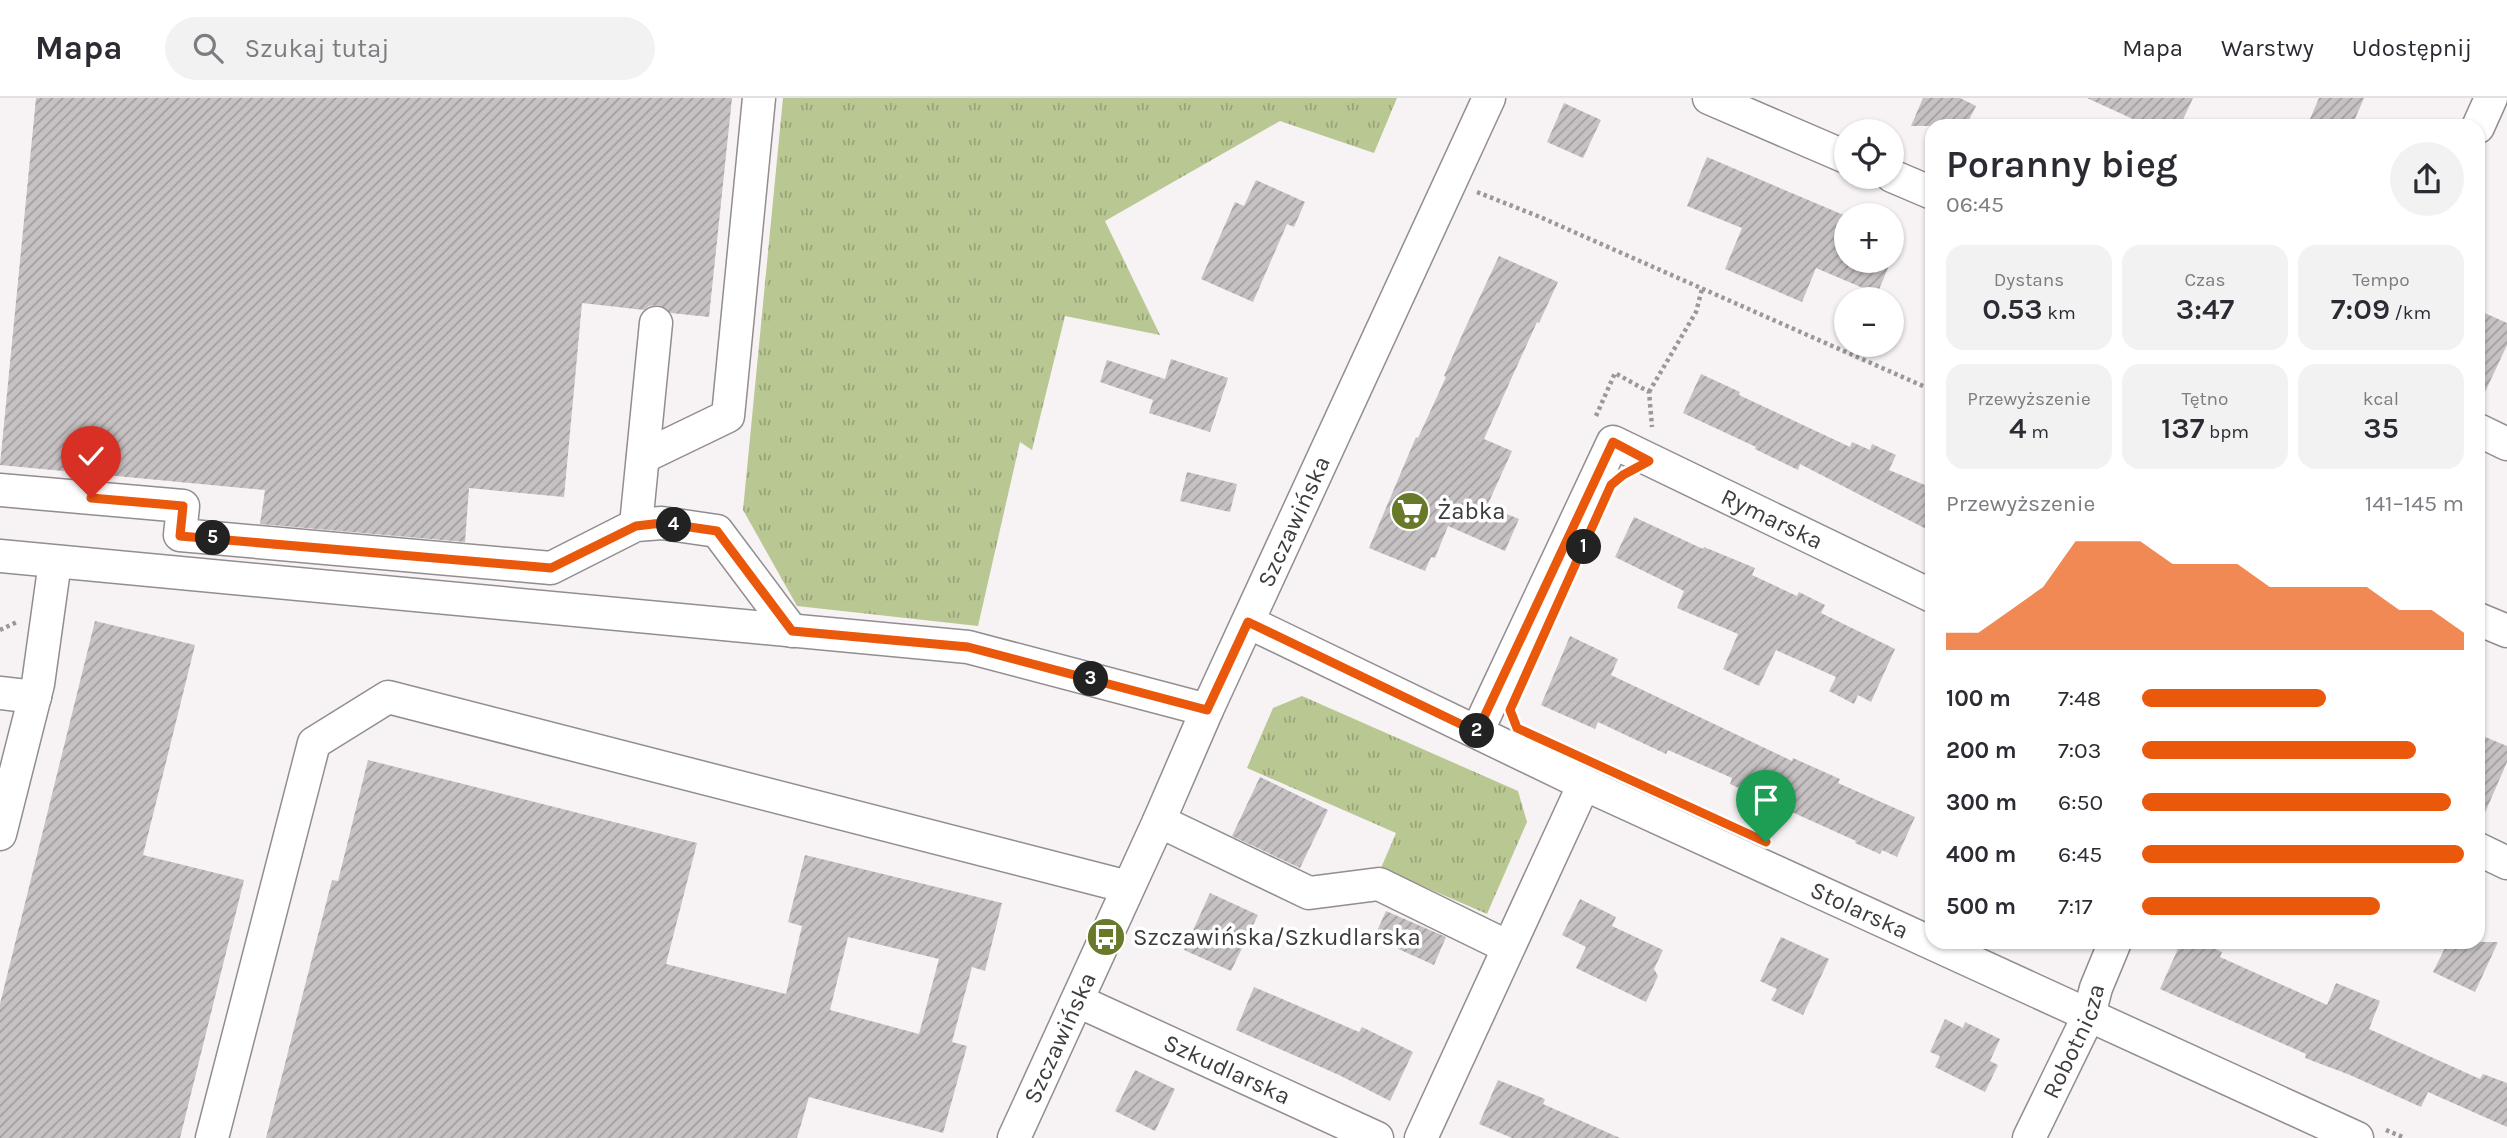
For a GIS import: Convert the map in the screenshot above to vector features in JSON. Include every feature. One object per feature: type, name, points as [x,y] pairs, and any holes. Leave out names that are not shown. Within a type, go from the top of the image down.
[{"type":"street","points":[[643,457],[727,416],[760,98]]},
{"type":"street","name":"Szczawińska","points":[[1014,1138],[1207,710],[1489,98]]},
{"type":"street","points":[[1709,98],[1834,152]]},
{"type":"street","points":[[2482,119],[2491,98]]},
{"type":"street","points":[[1904,181],[1925,190]]},
{"type":"street","points":[[636,526],[656,323]]},
{"type":"street","points":[[1477,732],[1603,432]]},
{"type":"street","name":"Rymarska","points":[[1603,432],[1649,461],[1925,593]]},
{"type":"street","points":[[2485,433],[2507,443]]},
{"type":"street","points":[[0,490],[183,506],[180,536],[551,568],[636,526],[662,523],[717,531],[792,631]]},
{"type":"street","points":[[0,556],[968,647],[1207,710]]},
{"type":"street","points":[[0,834],[8,769],[35,697],[55,562]]},
{"type":"street","name":"Stolarska","points":[[1248,622],[1584,784],[1925,940]]},
{"type":"street","points":[[2485,622],[2507,631]]},
{"type":"street","points":[[0,693],[35,697]]},
{"type":"street","points":[[212,1138],[314,743],[388,697],[1128,887]]},
{"type":"street","points":[[1422,1138],[1584,784]]},
{"type":"street","points":[[1159,821],[1309,893],[1379,884],[1508,947]]},
{"type":"street","points":[[2485,852],[2507,863]]},
{"type":"street","name":"Stolarska","points":[[1945,949],[2357,1138]]},
{"type":"street","name":"Robotnicza","points":[[2029,1138],[2090,1015],[2096,988],[2112,949]]},
{"type":"street","name":"Szkudlarska","points":[[1078,1001],[1377,1138]]},
{"type":"path","points":[[1476,192],[1540,217],[1925,387]]},
{"type":"path","points":[[1649,461],[1655,446],[1648,392],[1696,313],[1702,289]]},
{"type":"path","points":[[1603,432],[1615,373],[1648,392]]},
{"type":"green space","points":[[783,98],[1397,98],[1374,153],[1280,121],[1105,221],[1160,335],[1065,316],[1032,450],[1020,442],[978,626],[797,606],[743,510]]},
{"type":"green space","points":[[1302,696],[1518,791],[1527,822],[1487,914],[1381,868],[1396,833],[1247,768],[1273,708]]},
{"type":"building","points":[[36,98],[732,98],[709,317],[671,313],[658,305],[644,310],[582,303],[564,497],[469,488],[465,542],[260,524],[265,490],[0,465]]},
{"type":"building","points":[[1923,98],[1960,98],[1976,106],[1970,119],[1925,119],[1925,126],[1911,126]]},
{"type":"building","points":[[2087,98],[2193,98],[2183,119],[2133,119]]},
{"type":"building","points":[[2319,98],[2364,98],[2355,119],[2310,119]]},
{"type":"building","points":[[1564,103],[1601,120],[1583,158],[1547,142]]},
{"type":"building","points":[[1707,157],[1834,211],[1834,273],[1886,273],[1880,287],[1861,287],[1816,268],[1802,302],[1725,269],[1742,228],[1687,206]]},
{"type":"building","points":[[1256,180],[1305,202],[1294,227],[1287,224],[1253,302],[1201,279],[1235,202],[1244,206]]},
{"type":"building","points":[[1499,256],[1558,282],[1484,439],[1512,451],[1487,506],[1519,519],[1505,551],[1448,526],[1435,558],[1431,557],[1425,571],[1369,548],[1416,437],[1418,438],[1446,377],[1444,376]]},
{"type":"building","points":[[2485,313],[2507,323],[2507,345],[2485,392]]},
{"type":"building","points":[[1171,359],[1228,378],[1210,432],[1149,413],[1153,400],[1100,382],[1107,360],[1165,379]]},
{"type":"building","points":[[1701,374],[1740,392],[1739,395],[1850,447],[1852,442],[1870,450],[1872,444],[1896,455],[1889,470],[1925,485],[1925,528],[1800,464],[1798,470],[1683,413]]},
{"type":"building","points":[[1187,472],[1237,484],[1230,512],[1180,501]]},
{"type":"building","points":[[1634,517],[1703,549],[1704,547],[1755,568],[1752,575],[1797,596],[1799,592],[1825,605],[1821,613],[1895,649],[1871,702],[1858,695],[1854,704],[1829,691],[1836,677],[1776,650],[1759,686],[1723,669],[1738,634],[1677,608],[1684,591],[1615,557]]},
{"type":"building","points":[[95,621],[195,645],[143,855],[244,880],[180,1138],[0,1138],[0,1004]]},
{"type":"building","points":[[1570,636],[1618,659],[1611,675],[1792,761],[1793,758],[1840,779],[1838,783],[1915,817],[1897,857],[1882,850],[1880,854],[1855,843],[1856,841],[1730,784],[1732,778],[1668,750],[1666,754],[1598,722],[1595,729],[1541,705]]},
{"type":"building","points":[[2485,737],[2507,746],[2507,762],[2485,813]]},
{"type":"building","points":[[368,760],[697,843],[666,964],[786,994],[802,926],[788,922],[805,855],[1002,903],[985,971],[972,967],[952,1042],[967,1046],[943,1133],[809,1097],[797,1138],[266,1138],[332,880],[338,881]],"holes":[[[848,937],[939,959],[919,1034],[830,1010]]]},
{"type":"building","points":[[1260,777],[1328,810],[1300,868],[1232,836]]},
{"type":"building","points":[[1210,893],[1258,915],[1231,971],[1184,950]]},
{"type":"building","points":[[1580,899],[1616,917],[1612,926],[1663,950],[1654,969],[1658,976],[1646,1002],[1576,968],[1586,947],[1562,935]]},
{"type":"building","points":[[1386,911],[1446,937],[1434,965],[1374,938]]},
{"type":"building","points":[[1781,937],[1829,959],[1803,1015],[1771,1000],[1777,989],[1760,981]]},
{"type":"building","points":[[2485,942],[2498,942],[2475,992],[2433,972],[2444,949],[2485,949]]},
{"type":"building","points":[[2178,949],[2215,949],[2222,952],[2220,957],[2327,1005],[2336,983],[2380,1001],[2369,1029],[2480,1079],[2483,1074],[2507,1083],[2507,1127],[2428,1092],[2421,1107],[2305,1058],[2306,1054],[2160,989]]},
{"type":"building","points":[[1254,987],[1359,1032],[1362,1027],[1413,1052],[1390,1101],[1339,1075],[1236,1030]]},
{"type":"building","points":[[1945,1019],[1963,1028],[1965,1022],[2000,1039],[1990,1061],[1998,1065],[1985,1092],[1935,1067],[1940,1056],[1930,1052]]},
{"type":"building","points":[[1135,1070],[1175,1089],[1155,1131],[1115,1111]]},
{"type":"building","points":[[1498,1080],[1545,1099],[1543,1104],[1620,1138],[1512,1138],[1479,1124]]},
{"type":"place","name":"Żabka","points":[[1410,511]]},
{"type":"place","name":"Szczawińska/Szkudlarska","points":[[1106,937]]},
{"type":"route","points":[[91,498],[183,506],[180,536],[551,568],[636,526],[662,523],[717,531],[792,631],[968,647],[1207,710],[1248,622],[1477,732],[1613,442],[1649,461],[1611,485],[1510,710],[1517,728],[1766,842]]}]
